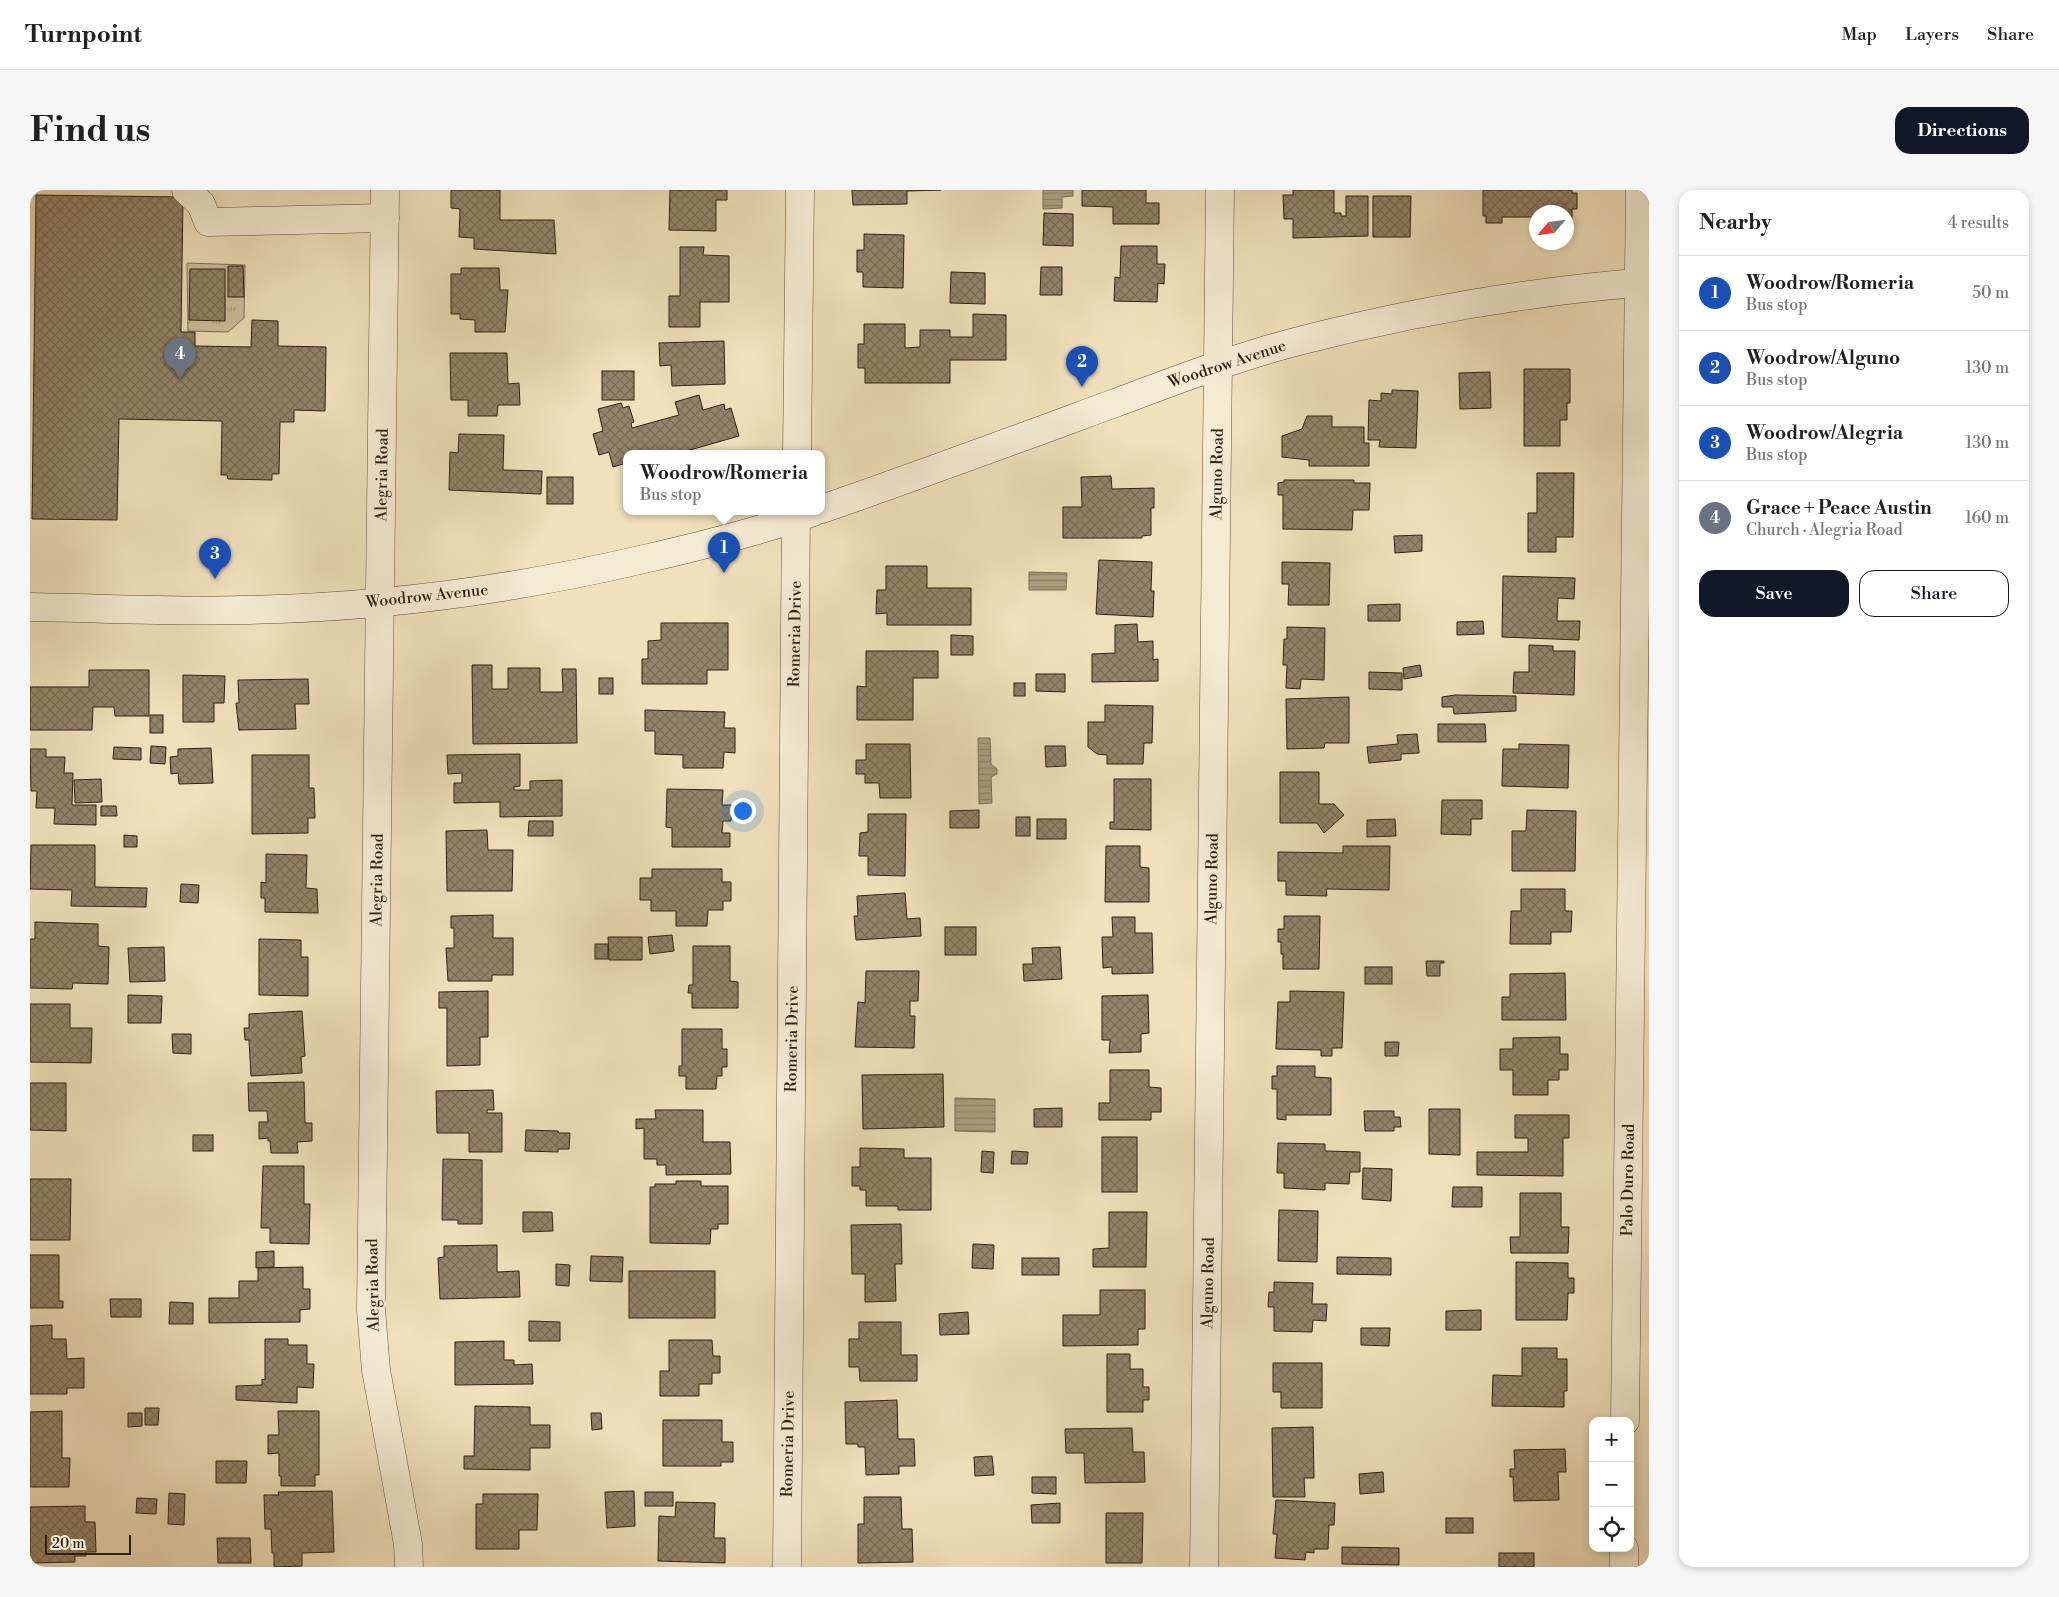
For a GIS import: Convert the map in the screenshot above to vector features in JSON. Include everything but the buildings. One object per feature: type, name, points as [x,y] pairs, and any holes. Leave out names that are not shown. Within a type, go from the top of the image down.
[{"type":"street","points":[[186,190],[201,204],[208,222],[385,218]]},
{"type":"street","name":"Alegria Road","points":[[385,190],[371,1309],[376,1370],[408,1544],[409,1567]]},
{"type":"street","points":[[797,450],[800,190]]},
{"type":"street","name":"Alguno Road","points":[[1204,1567],[1220,190]]},
{"type":"street","name":"Palo Duro Road","points":[[1626,1417],[1644,283],[1640,190]]},
{"type":"street","name":"Woodrow Avenue","points":[[825,507],[914,478],[1218,365],[1294,342],[1414,314],[1528,295],[1644,283]]},
{"type":"street","name":"Woodrow Avenue","points":[[30,607],[241,610],[380,603],[483,590],[589,572],[699,546],[800,515]]},
{"type":"street","name":"Romeria Drive","points":[[787,1567],[807,515]]},
{"type":"street","points":[[1624,1552],[1624,1567]]},
{"type":"green space","points":[[187,263],[245,265],[244,318],[228,332],[188,331]]},
{"type":"shaded area","points":[[1043,190],[1073,190],[1073,196],[1062,197],[1062,208],[1043,209]]},
{"type":"shaded area","points":[[1029,572],[1067,573],[1066,590],[1029,590]]},
{"type":"shaded area","points":[[978,738],[990,738],[991,764],[997,769],[997,774],[991,777],[992,803],[979,804]]},
{"type":"shaded area","points":[[955,1098],[995,1099],[995,1132],[955,1131]]},
{"type":"place","name":"Grace + Peace Austin","points":[[180,379]]},
{"type":"place","name":"Woodrow/Alguno","points":[[1082,387]]},
{"type":"place","name":"Woodrow/Romeria","points":[[724,573]]},
{"type":"place","name":"Woodrow/Alegria","points":[[215,579]]}]
